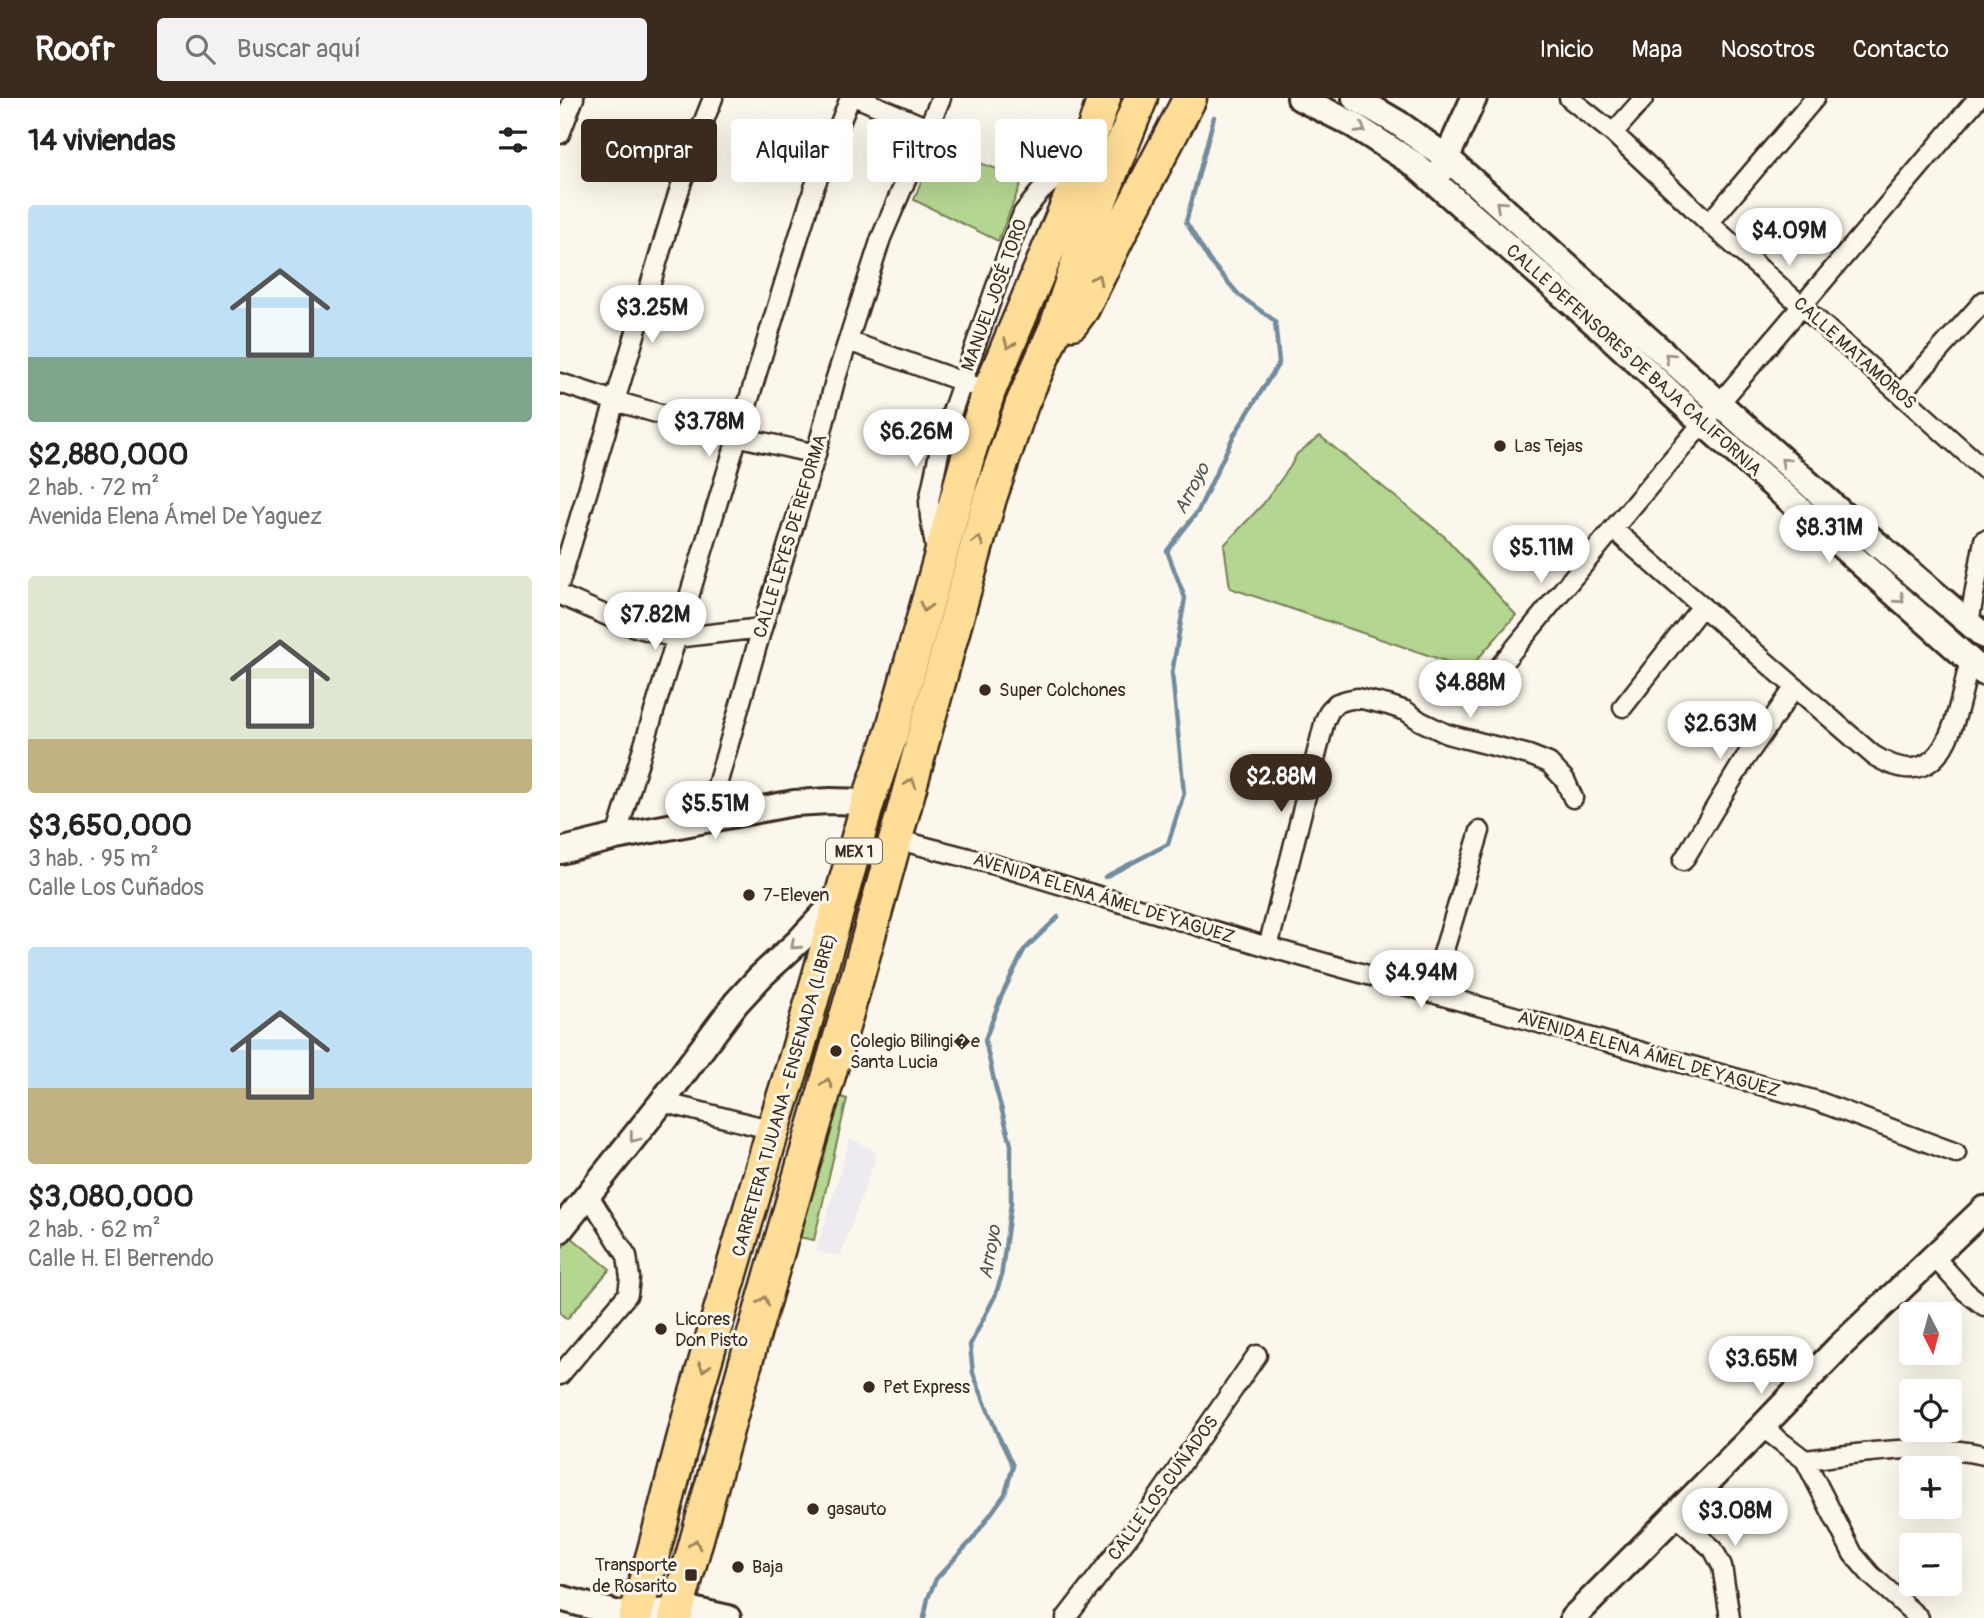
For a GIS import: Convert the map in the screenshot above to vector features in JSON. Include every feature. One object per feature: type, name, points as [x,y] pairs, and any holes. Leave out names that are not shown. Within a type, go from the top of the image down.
[{"type":"highway","name":"CARRETERA TIJUANA - ENSENADA (LIBRE)","points":[[1097,119],[1104,98]]},
{"type":"highway","name":"MEX 1","points":[[676,1614],[859,975],[990,498],[1022,404],[1056,327],[1092,221],[1142,98]]},
{"type":"highway","points":[[1073,191],[1079,204],[1076,219],[1042,304],[1041,315],[1045,323],[1056,327],[1067,326],[1075,321],[1083,309],[1190,98]]},
{"type":"highway","name":"CARRETERA TIJUANA - ENSENADA (LIBRE)","points":[[635,1616],[689,1417],[868,802],[891,735],[969,453],[975,386],[1076,182]]},
{"type":"highway","points":[[891,735],[929,726]]},
{"type":"main road","name":"CALLE DEFENSORES DE BAJA CALIFORNIA","points":[[1300,98],[1387,144],[1414,164],[1977,667]]},
{"type":"main road","name":"CALLE DEFENSORES DE BAJA CALIFORNIA","points":[[1355,98],[1398,123],[1447,158],[1849,520],[1977,630]]},
{"type":"main road","points":[[1436,183],[1474,98]]},
{"type":"main road","points":[[1605,332],[1621,313]]},
{"type":"main road","points":[[1950,643],[1977,630]]},
{"type":"main road","points":[[560,851],[616,837],[794,803],[868,802]]},
{"type":"main road","points":[[560,1230],[662,1102],[736,1003],[842,895]]},
{"type":"main road","points":[[1573,1618],[1839,1348],[1984,1209]]},
{"type":"main road","points":[[560,1598],[611,1613],[635,1616],[705,1612],[728,1618]]},
{"type":"street","points":[[560,134],[574,98]]},
{"type":"street","points":[[560,582],[692,148],[713,98]]},
{"type":"street","points":[[616,837],[736,436],[814,188],[850,98]]},
{"type":"street","points":[[858,98],[908,119]]},
{"type":"street","name":"CALLE LEYES DE REFORMA","points":[[933,119],[941,98]]},
{"type":"street","name":"CALLE MATAMOROS","points":[[1569,98],[1613,133],[1709,223],[1984,469]]},
{"type":"street","points":[[1613,133],[1644,98]]},
{"type":"street","points":[[1709,223],[1815,98]]},
{"type":"street","points":[[1500,666],[1978,98]]},
{"type":"street","name":"CALLE LEYES DE REFORMA","points":[[707,820],[816,454],[835,381],[881,238],[905,182]]},
{"type":"street","name":"MANUEL JOSÉ TORO","points":[[975,386],[1023,214],[1051,182]]},
{"type":"street","points":[[1901,393],[1984,301]]},
{"type":"street","points":[[849,341],[975,386]]},
{"type":"street","points":[[560,383],[736,436],[816,454]]},
{"type":"street","points":[[1613,529],[1873,755],[1889,765],[1914,768],[1923,766],[1939,755],[1948,741],[1977,667]]},
{"type":"street","points":[[1977,630],[1984,540]]},
{"type":"street","points":[[560,596],[628,625],[675,638],[762,628]]},
{"type":"street","points":[[1623,707],[1702,606]]},
{"type":"street","points":[[1683,861],[1744,760],[1795,687]]},
{"type":"street","points":[[1268,947],[1325,720],[1336,703],[1357,698],[1388,705],[1406,711],[1447,734],[1529,755],[1549,763],[1565,780],[1573,798]]},
{"type":"street","points":[[1431,993],[1480,831]]},
{"type":"street","name":"AVENIDA ELENA ÁMEL DE YAGUEZ","points":[[895,839],[992,864],[1268,947],[1817,1101],[1956,1153]]},
{"type":"street","points":[[662,1102],[773,1129]]},
{"type":"street","points":[[560,1375],[628,1294],[630,1278],[627,1256],[589,1196]]},
{"type":"street","points":[[1935,1258],[1966,1292],[1984,1306]]},
{"type":"street","name":"CALLE LOS CUÑADOS","points":[[1066,1618],[1153,1505],[1257,1355]]},
{"type":"street","points":[[1762,1427],[1805,1460],[1853,1554],[1919,1618]]},
{"type":"street","points":[[1805,1460],[1880,1451],[1930,1449],[1984,1455]]},
{"type":"street","points":[[1674,1516],[1713,1549],[1722,1566],[1730,1618]]},
{"type":"shaded area","points":[[850,1138],[877,1153],[840,1257],[816,1251]]},
{"type":"green space","points":[[981,163],[995,168],[995,182],[1021,182],[998,241],[914,200],[921,182],[981,182]]},
{"type":"green space","points":[[1320,436],[1445,537],[1516,615],[1469,669],[1230,588],[1224,545],[1263,504],[1297,454]]},
{"type":"green space","points":[[835,1095],[847,1099],[814,1240],[798,1237]]},
{"type":"green space","points":[[571,1237],[610,1269],[567,1319],[560,1313],[560,1250]]},
{"type":"waterway","name":"Arroyo","points":[[1105,877],[1168,844],[1184,793],[1172,673],[1185,598],[1167,551],[1198,511],[1234,435],[1279,363],[1275,321],[1239,295],[1209,260],[1186,222],[1214,117]]},
{"type":"waterway","name":"Arroyo","points":[[924,1618],[936,1579],[972,1540],[1005,1494],[1013,1466],[973,1373],[970,1345],[995,1296],[1001,1278],[1011,1203],[1011,1144],[985,1040],[1001,997],[1024,950],[1058,917]]},
{"type":"place","name":"Las Tejas","points":[[1500,446]]},
{"type":"place","name":"Super Colchones","points":[[985,690]]},
{"type":"place","name":"7-Eleven","points":[[749,895]]},
{"type":"place","name":"Colegio Bilingi�e Santa Lucia","points":[[836,1051]]},
{"type":"place","name":"Licores Don Pisto","points":[[661,1329]]},
{"type":"place","name":"Pet Express","points":[[869,1387]]},
{"type":"place","name":"gasauto","points":[[813,1509]]},
{"type":"place","name":"Baja","points":[[738,1567]]},
{"type":"place","name":"Transporte de Rosarito","points":[[691,1575]]}]
